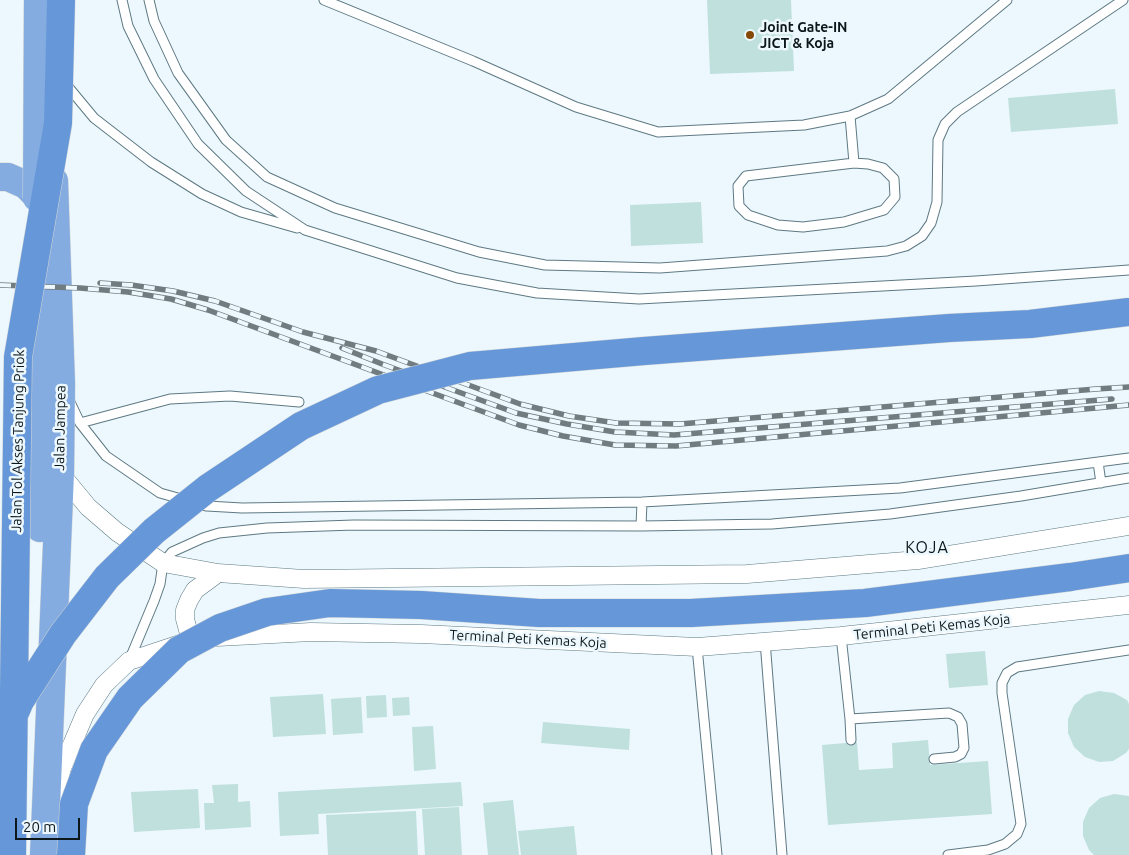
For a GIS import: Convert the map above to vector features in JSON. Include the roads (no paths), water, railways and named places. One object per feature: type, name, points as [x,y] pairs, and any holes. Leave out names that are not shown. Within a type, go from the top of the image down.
[{"type":"highway","name":"Jalan Jampea","points":[[38,0],[36,300],[40,508],[37,662],[42,849]]},
{"type":"highway","name":"Jalan Jampea","points":[[42,849],[60,473],[61,384],[49,63],[49,0]]},
{"type":"highway","name":"Jalan Tol Akses Tanjung Priok","points":[[12,855],[18,357],[58,124],[62,0]]},
{"type":"highway","points":[[0,177],[26,185],[35,193],[45,204],[56,230]]},
{"type":"highway","points":[[0,747],[20,700],[63,634],[108,577],[154,531],[208,488],[301,426],[378,390],[470,366],[949,328],[1030,324],[1129,312]]},
{"type":"highway","points":[[71,855],[74,804],[94,750],[130,698],[179,650],[220,628],[267,612],[330,603],[421,605],[539,613],[691,613],[865,604],[1129,568]]},
{"type":"street","points":[[60,473],[88,507],[117,532],[162,563],[218,573],[304,579],[747,574],[918,560],[1129,526]]},
{"type":"street","points":[[191,641],[185,620],[185,610],[195,590],[218,573]]},
{"type":"street","name":"Terminal Peti Kemas Koja","points":[[42,849],[62,768],[85,714],[104,685],[129,662],[201,638],[311,632],[421,634],[697,646],[841,636],[1129,605]]},
{"type":"lane","points":[[122,0],[128,26],[154,79],[198,144],[246,191],[305,230]]},
{"type":"lane","points":[[148,0],[154,21],[178,73],[226,140],[267,177],[335,208],[479,252],[545,265],[660,268],[887,251],[906,246],[922,236],[931,223],[937,202],[938,140],[945,124],[957,112],[1123,0]]},
{"type":"lane","points":[[324,0],[472,61],[576,107],[658,132],[804,125],[850,116],[888,99],[1007,0]]},
{"type":"lane","points":[[49,63],[94,118],[150,162],[202,194],[241,212],[457,278],[537,293],[639,299],[976,281],[1129,270]]},
{"type":"lane","points":[[850,116],[854,163]]},
{"type":"lane","points":[[854,163],[883,168],[894,179],[895,197],[884,210],[844,222],[802,226],[778,224],[748,215],[740,206],[738,186],[746,176],[854,163]]},
{"type":"lane","points":[[61,384],[80,422],[106,456],[144,484],[160,493],[207,506],[242,508],[642,502],[900,488],[1129,458]]},
{"type":"lane","points":[[80,422],[170,399],[230,396],[299,402]]},
{"type":"lane","points":[[1098,462],[1101,483]]},
{"type":"lane","points":[[129,662],[160,584],[162,563],[172,552],[202,538],[219,533],[267,528],[354,525],[641,526],[772,524],[890,514],[1129,478]]},
{"type":"lane","points":[[641,526],[642,502]]},
{"type":"lane","points":[[841,636],[851,740]]},
{"type":"lane","points":[[765,641],[782,855]]},
{"type":"lane","points":[[697,646],[717,855]]},
{"type":"lane","points":[[948,855],[988,850],[1005,844],[1018,834],[1021,824],[1002,693],[1002,683],[1007,673],[1017,667],[1129,650]]},
{"type":"lane","points":[[850,719],[949,713],[958,717],[962,724],[964,748],[961,754],[955,757],[934,759]]},
{"type":"railway","points":[[100,283],[173,291],[215,301],[303,332],[376,351],[520,404],[569,416],[616,423],[680,424],[1129,387]]},
{"type":"railway","points":[[0,285],[80,288],[128,292],[171,299],[208,310],[519,425],[563,436],[615,445],[676,446],[1129,405]]},
{"type":"railway","points":[[342,348],[516,413],[615,432],[674,435],[1112,399]]},
{"type":"place","name":"Joint Gate-IN JICT & Koja","points":[[750,35]]},
{"type":"district","name":"KOJA","points":[[927,548]]}]
